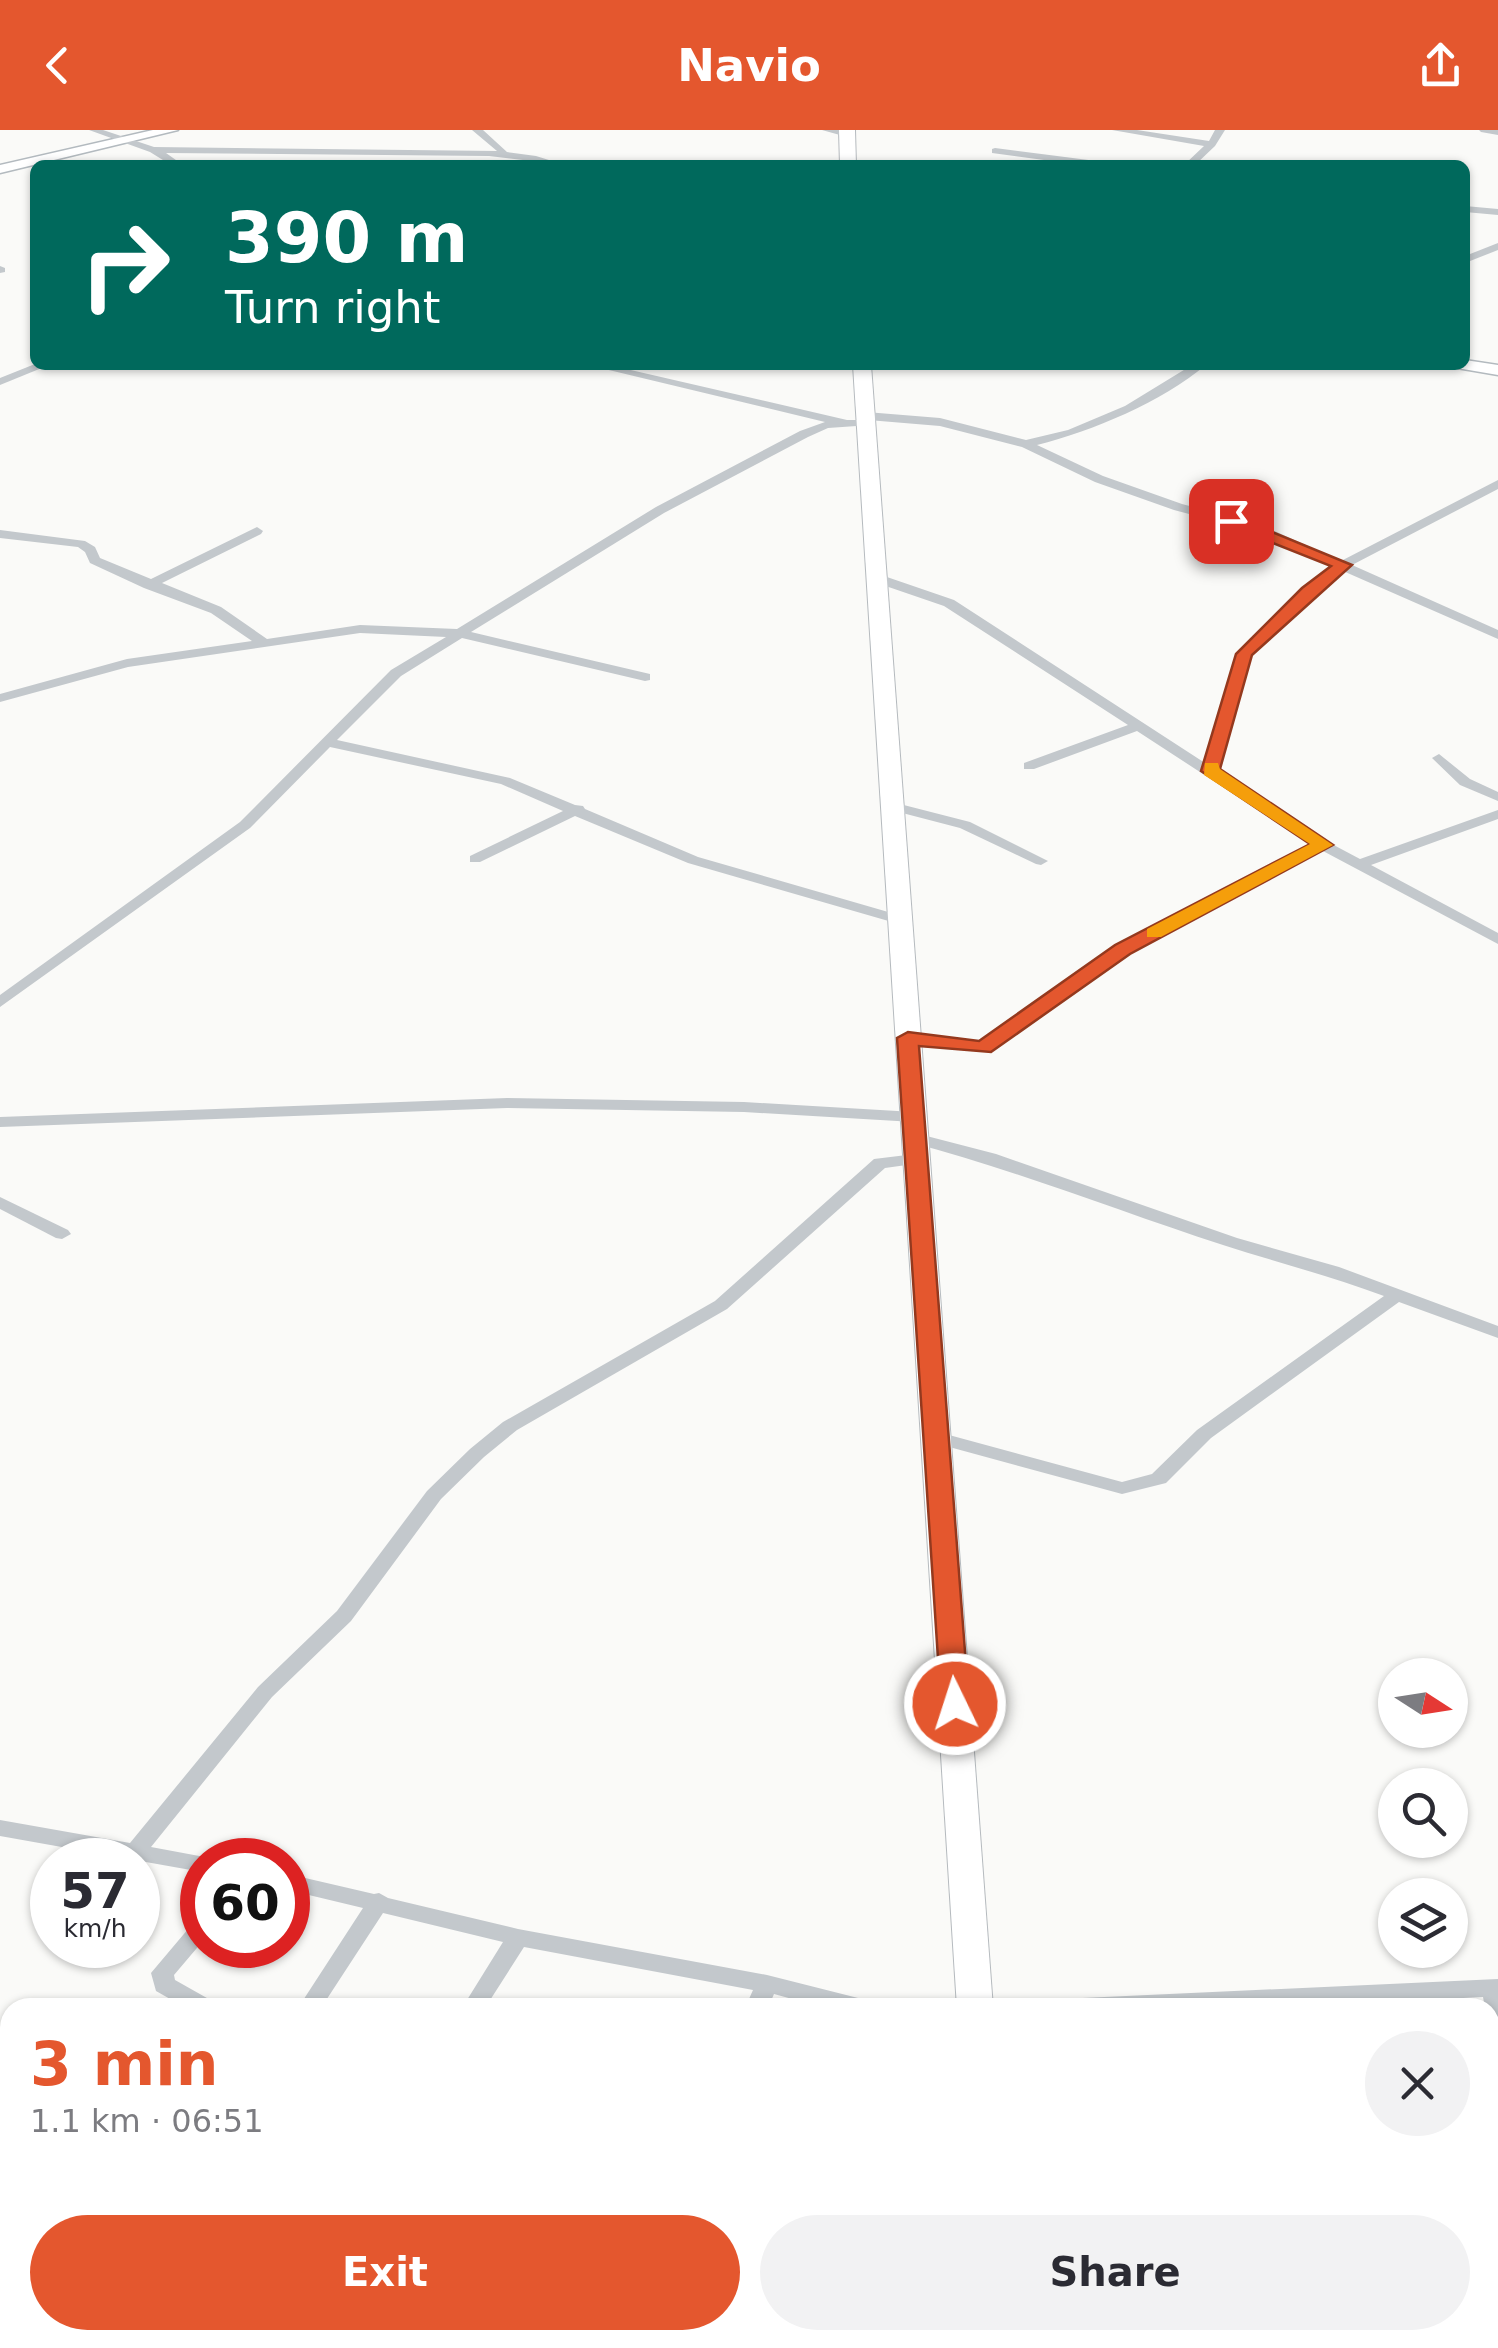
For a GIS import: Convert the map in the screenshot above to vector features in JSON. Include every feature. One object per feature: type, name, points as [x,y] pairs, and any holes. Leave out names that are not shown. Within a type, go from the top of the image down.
[{"type":"main road","points":[[41,160],[170,130]]},
{"type":"main road","points":[[847,132],[848,160]]},
{"type":"main road","points":[[0,169],[30,162]]},
{"type":"main road","points":[[1470,366],[1498,370]]},
{"type":"main road","points":[[862,370],[859,420],[879,579],[898,919],[938,1438],[974,1998]]},
{"type":"street","points":[[94,130],[153,150],[170,160]]},
{"type":"street","points":[[476,130],[503,151]]},
{"type":"street","points":[[827,130],[847,132]]},
{"type":"street","points":[[1117,130],[1212,144]]},
{"type":"street","points":[[1194,160],[1220,130]]},
{"type":"street","points":[[1484,130],[1498,132]]},
{"type":"street","points":[[153,150],[259,156],[315,150],[371,154],[503,151],[540,160]]},
{"type":"street","points":[[995,150],[1068,160]]},
{"type":"street","points":[[1470,209],[1498,212]]},
{"type":"street","points":[[1470,258],[1498,246]]},
{"type":"street","points":[[0,382],[30,370]]},
{"type":"street","points":[[618,370],[859,420],[940,422],[1026,444],[1099,479],[1178,507],[1257,528],[1498,635]]},
{"type":"street","points":[[1026,444],[1093,424],[1191,370]]},
{"type":"street","points":[[0,1002],[245,825],[396,673],[660,510],[804,434],[859,420]]},
{"type":"street","points":[[1210,771],[1244,654],[1308,592],[1343,565],[1498,484]]},
{"type":"street","points":[[149,585],[257,531]]},
{"type":"street","points":[[0,534],[81,544],[91,550],[94,560],[216,610],[266,644]]},
{"type":"street","points":[[879,579],[949,602],[1323,845],[1498,939]]},
{"type":"street","points":[[0,698],[126,664],[360,629],[456,633],[645,678]]},
{"type":"street","points":[[1030,766],[1138,726]]},
{"type":"street","points":[[325,742],[504,781],[693,860],[898,919]]},
{"type":"street","points":[[1440,758],[1465,782],[1498,796]]},
{"type":"street","points":[[892,806],[965,825],[1042,861]]},
{"type":"street","points":[[475,858],[578,809]]},
{"type":"street","points":[[1362,863],[1498,814]]},
{"type":"street","points":[[908,1038],[983,1048],[1122,949],[1323,845]]},
{"type":"street","points":[[0,1122],[507,1103],[744,1107],[915,1138],[990,1158],[1498,1332]]},
{"type":"street","points":[[146,1838],[265,1692],[355,1603],[434,1495],[477,1454],[510,1426],[721,1305],[880,1163],[915,1138]]},
{"type":"street","points":[[0,1202],[62,1234]]},
{"type":"street","points":[[938,1438],[1122,1488],[1159,1479],[1204,1434],[1395,1296]]},
{"type":"street","points":[[0,1828],[65,1838]]},
{"type":"street","points":[[310,1887],[518,1937],[822,1998]]},
{"type":"street","points":[[316,1998],[379,1901]]},
{"type":"street","points":[[479,1998],[518,1937]]},
{"type":"street","points":[[180,1952],[162,1972],[164,1985],[183,1998]]},
{"type":"street","points":[[761,1998],[767,1984]]},
{"type":"street","points":[[1278,1998],[1495,1988]]},
{"type":"slow traffic","points":[[1154,933],[1323,845],[1210,771],[1211,766]]},
{"type":"route","points":[[955,1704],[908,1038],[983,1048],[1122,949],[1323,845],[1210,771],[1244,654],[1308,592],[1343,565],[1231,521]]}]
